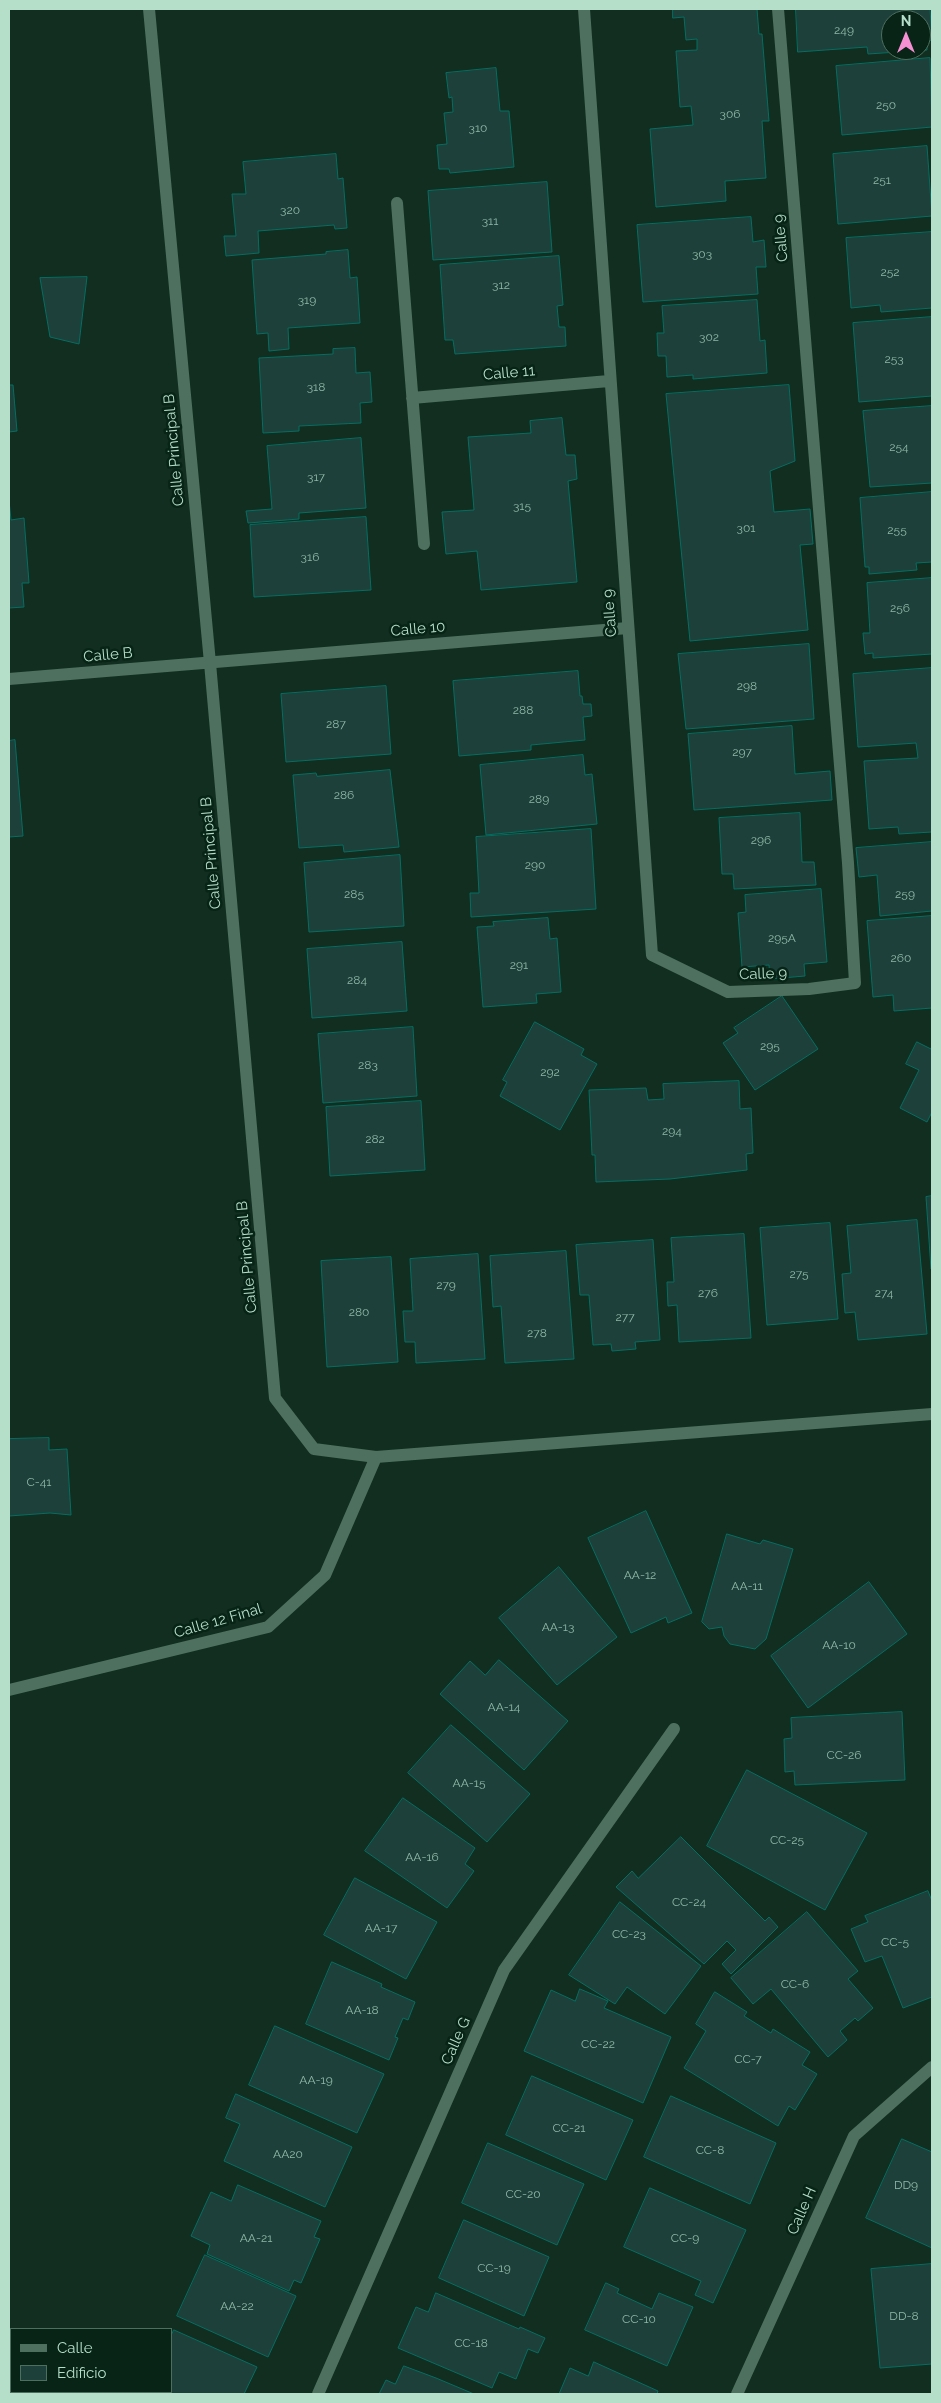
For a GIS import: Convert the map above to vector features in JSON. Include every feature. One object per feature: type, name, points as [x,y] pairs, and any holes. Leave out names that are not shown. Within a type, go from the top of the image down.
[{"type":"street","name":"Calle Principal B","points":[[149,9],[276,1398],[314,1449],[376,1457],[932,1414]]},
{"type":"street","name":"Calle 9","points":[[584,9],[652,955],[728,992],[809,988],[855,983],[847,853],[778,9]]},
{"type":"street","points":[[397,203],[424,544]]},
{"type":"street","name":"Calle 11","points":[[412,398],[610,381]]},
{"type":"street","name":"Calle 10","points":[[210,663],[628,628]]},
{"type":"street","name":"Calle B","points":[[9,679],[210,663]]},
{"type":"street","name":"Calle 12 Final","points":[[9,1690],[268,1627],[325,1575],[376,1457]]},
{"type":"street","name":"Calle G","points":[[318,2394],[504,1970],[674,1729]]},
{"type":"street","name":"Calle H","points":[[737,2394],[854,2136],[932,2067]]},
{"type":"building","points":[[673,9],[757,9],[759,34],[762,34],[769,121],[762,121],[766,178],[725,181],[726,201],[656,207],[650,129],[693,125],[691,106],[680,107],[676,51],[697,50],[697,39],[686,40],[684,17],[673,18]]},
{"type":"building","points":[[796,9],[930,9],[881,10],[881,53],[868,54],[867,47],[798,52]]},
{"type":"building","points":[[930,60],[932,127],[842,135],[836,66]]},
{"type":"building","points":[[496,68],[500,111],[509,111],[514,167],[450,173],[449,169],[439,169],[437,145],[447,144],[444,113],[453,112],[452,97],[449,98],[446,73]]},
{"type":"building","points":[[927,146],[932,216],[838,224],[833,154]]},
{"type":"building","points":[[336,154],[338,179],[343,178],[347,228],[335,229],[334,225],[258,231],[259,253],[226,256],[224,236],[236,236],[232,194],[246,194],[243,162]]},
{"type":"building","points":[[547,182],[552,252],[433,260],[428,191]]},
{"type":"building","points":[[751,217],[753,242],[764,240],[766,267],[756,267],[758,294],[643,302],[637,225]]},
{"type":"building","points":[[932,232],[932,308],[881,312],[880,305],[851,308],[846,238]]},
{"type":"building","points":[[348,250],[350,278],[357,277],[360,323],[288,328],[289,349],[269,351],[268,333],[257,334],[252,260],[326,254],[326,252]]},
{"type":"building","points":[[559,256],[563,305],[557,306],[559,327],[565,327],[566,346],[455,354],[453,340],[445,340],[440,265]]},
{"type":"building","points":[[87,277],[79,344],[50,337],[40,278]]},
{"type":"building","points":[[757,300],[760,341],[765,340],[767,373],[693,379],[693,375],[667,377],[666,356],[658,356],[657,333],[664,333],[662,306]]},
{"type":"building","points":[[932,317],[932,396],[859,402],[853,323]]},
{"type":"building","points":[[355,348],[356,373],[370,372],[372,402],[360,403],[361,423],[299,426],[299,431],[263,433],[259,358],[333,354],[333,349]]},
{"type":"building","points":[[9,385],[13,385],[17,431],[9,432]]},
{"type":"building","points":[[789,385],[795,461],[770,471],[774,512],[810,509],[813,544],[800,545],[808,630],[690,641],[666,394]]},
{"type":"building","points":[[932,406],[932,483],[870,487],[863,411]]},
{"type":"building","points":[[562,418],[566,455],[575,455],[577,479],[568,481],[577,582],[481,590],[477,551],[446,554],[442,512],[474,510],[468,437],[531,433],[530,421]]},
{"type":"building","points":[[361,438],[366,508],[299,513],[299,519],[248,523],[246,511],[272,509],[267,446]]},
{"type":"building","points":[[932,492],[932,562],[916,563],[917,570],[869,574],[869,567],[865,567],[860,498]]},
{"type":"building","points":[[9,500],[11,520],[24,518],[29,583],[22,583],[24,607],[9,608]]},
{"type":"building","points":[[366,517],[371,590],[254,597],[250,525]]},
{"type":"building","points":[[932,578],[932,654],[873,658],[873,653],[865,654],[863,633],[870,633],[867,583]]},
{"type":"building","points":[[809,644],[814,719],[686,729],[678,654]]},
{"type":"building","points":[[932,668],[932,832],[899,834],[898,827],[869,829],[864,761],[918,758],[916,743],[858,747],[853,674]]},
{"type":"building","points":[[578,671],[580,696],[582,696],[583,704],[591,704],[592,716],[583,717],[585,740],[531,745],[531,750],[459,756],[453,681]]},
{"type":"building","points":[[386,686],[391,754],[286,762],[281,694]]},
{"type":"building","points":[[792,726],[795,774],[830,771],[832,800],[694,810],[688,734]]},
{"type":"building","points":[[15,740],[23,836],[9,837],[9,741]]},
{"type":"building","points":[[583,755],[585,775],[592,774],[597,824],[486,835],[480,765]]},
{"type":"building","points":[[390,770],[399,847],[344,852],[343,845],[299,848],[293,775],[316,773],[317,776]]},
{"type":"building","points":[[800,813],[802,862],[814,862],[816,885],[734,889],[733,874],[722,874],[719,818]]},
{"type":"building","points":[[591,829],[596,909],[471,917],[470,893],[479,893],[476,837]]},
{"type":"building","points":[[932,842],[932,911],[880,916],[877,875],[859,877],[856,848]]},
{"type":"building","points":[[400,855],[404,926],[309,932],[304,863]]},
{"type":"building","points":[[821,889],[827,962],[804,964],[805,976],[770,979],[769,965],[742,967],[738,913],[746,912],[745,895]]},
{"type":"building","points":[[932,916],[932,1008],[894,1011],[893,995],[873,997],[867,921]]},
{"type":"building","points":[[548,918],[550,939],[557,938],[561,992],[536,994],[537,1003],[483,1007],[477,927],[494,926],[493,922]]},
{"type":"building","points":[[402,942],[407,1011],[312,1018],[307,949]]},
{"type":"building","points":[[782,996],[818,1049],[755,1090],[723,1043],[738,1033],[734,1028]]},
{"type":"building","points":[[535,1022],[584,1049],[581,1055],[597,1064],[560,1130],[500,1096],[507,1082],[503,1080]]},
{"type":"building","points":[[413,1027],[417,1096],[323,1103],[318,1034]]},
{"type":"building","points":[[917,1042],[931,1049],[932,1045],[932,1112],[927,1122],[900,1108],[919,1070],[906,1064]]},
{"type":"building","points":[[739,1081],[740,1109],[751,1108],[753,1153],[746,1154],[747,1170],[670,1179],[596,1182],[595,1155],[592,1155],[589,1090],[646,1088],[648,1100],[664,1099],[663,1084]]},
{"type":"building","points":[[421,1101],[425,1170],[330,1176],[326,1107]]},
{"type":"building","points":[[932,1196],[932,1269],[931,1269],[926,1197]]},
{"type":"building","points":[[917,1220],[927,1334],[858,1340],[855,1312],[845,1313],[842,1274],[851,1273],[847,1226]]},
{"type":"building","points":[[830,1223],[838,1319],[767,1325],[760,1228]]},
{"type":"building","points":[[744,1234],[751,1338],[679,1342],[677,1305],[668,1306],[667,1282],[674,1282],[671,1238]]},
{"type":"building","points":[[653,1240],[660,1340],[635,1342],[636,1349],[612,1351],[611,1344],[593,1345],[589,1295],[580,1295],[576,1245]]},
{"type":"building","points":[[566,1251],[574,1359],[505,1363],[501,1306],[493,1307],[490,1256]]},
{"type":"building","points":[[478,1254],[485,1359],[416,1363],[415,1342],[405,1342],[403,1311],[413,1311],[410,1259]]},
{"type":"building","points":[[391,1257],[398,1362],[327,1367],[321,1261]]},
{"type":"building","points":[[49,1438],[49,1450],[67,1449],[71,1515],[50,1513],[9,1516],[9,1439]]},
{"type":"building","points":[[646,1511],[692,1613],[668,1623],[666,1617],[631,1633],[588,1538]]},
{"type":"building","points":[[727,1534],[760,1544],[763,1540],[793,1549],[766,1639],[755,1649],[730,1644],[724,1636],[722,1627],[709,1629],[702,1622]]},
{"type":"building","points":[[559,1567],[617,1637],[557,1685],[499,1618]]},
{"type":"building","points":[[869,1582],[907,1634],[808,1708],[771,1656]]},
{"type":"building","points":[[499,1660],[568,1721],[524,1770],[440,1694],[470,1661],[485,1675]]},
{"type":"building","points":[[902,1712],[905,1780],[795,1785],[794,1771],[785,1772],[784,1739],[792,1738],[791,1718]]},
{"type":"building","points":[[451,1725],[530,1794],[487,1842],[408,1773]]},
{"type":"building","points":[[747,1770],[867,1833],[825,1910],[707,1846]]},
{"type":"building","points":[[403,1798],[475,1848],[465,1864],[474,1871],[447,1908],[365,1851]]},
{"type":"building","points":[[681,1837],[765,1921],[769,1917],[778,1927],[731,1974],[722,1964],[736,1950],[727,1941],[704,1964],[616,1887],[632,1871],[638,1878]]},
{"type":"building","points":[[355,1878],[437,1922],[406,1979],[324,1935]]},
{"type":"building","points":[[928,1891],[932,1901],[932,1997],[903,2008],[882,1956],[865,1962],[851,1929],[868,1922],[865,1916]]},
{"type":"building","points":[[620,1902],[701,1966],[665,2014],[627,1987],[615,2004],[569,1975]]},
{"type":"building","points":[[807,1912],[858,1971],[848,1979],[873,2008],[858,2021],[855,2018],[840,2031],[847,2040],[828,2057],[771,1989],[753,2004],[731,1978]]},
{"type":"building","points":[[332,1962],[382,1984],[381,1987],[415,2002],[408,2020],[403,2018],[395,2037],[398,2038],[389,2060],[306,2024]]},
{"type":"building","points":[[580,1989],[608,2001],[604,2008],[671,2037],[643,2103],[524,2051],[551,1990],[575,2001]]},
{"type":"building","points":[[715,1992],[747,2012],[744,2016],[771,2033],[773,2029],[810,2052],[802,2065],[817,2074],[795,2110],[789,2106],[778,2126],[684,2068],[706,2031],[696,2024]]},
{"type":"building","points":[[275,2026],[384,2074],[357,2133],[249,2085]]},
{"type":"building","points":[[532,2076],[633,2120],[606,2180],[506,2135]]},
{"type":"building","points":[[236,2094],[352,2147],[325,2207],[224,2161],[240,2124],[226,2118]]},
{"type":"building","points":[[671,2096],[776,2143],[750,2204],[644,2157]]},
{"type":"building","points":[[902,2139],[932,2152],[932,2248],[866,2218]]},
{"type":"building","points":[[488,2143],[584,2184],[557,2245],[462,2203]]},
{"type":"building","points":[[238,2185],[321,2221],[314,2237],[320,2239],[301,2283],[294,2280],[289,2291],[207,2254],[210,2245],[191,2236],[211,2192],[231,2201]]},
{"type":"building","points":[[650,2188],[746,2230],[713,2303],[695,2295],[701,2281],[624,2247]]},
{"type":"building","points":[[464,2220],[549,2257],[524,2316],[439,2278]]},
{"type":"building","points":[[205,2255],[296,2296],[268,2357],[177,2316]]},
{"type":"building","points":[[932,2264],[932,2364],[880,2368],[871,2269]]},
{"type":"building","points":[[606,2283],[619,2289],[617,2293],[652,2309],[659,2293],[693,2307],[667,2366],[585,2330]]},
{"type":"building","points":[[436,2293],[519,2329],[520,2327],[545,2338],[538,2353],[528,2349],[516,2379],[499,2372],[492,2388],[398,2348],[416,2307],[428,2312]]},
{"type":"building","points":[[174,2330],[257,2367],[244,2394],[158,2393],[172,2393],[172,2334]]},
{"type":"building","points":[[594,2362],[658,2391],[657,2394],[559,2394],[570,2368],[588,2376]]},
{"type":"building","points":[[404,2366],[474,2394],[379,2394],[386,2380],[395,2384]]}]
